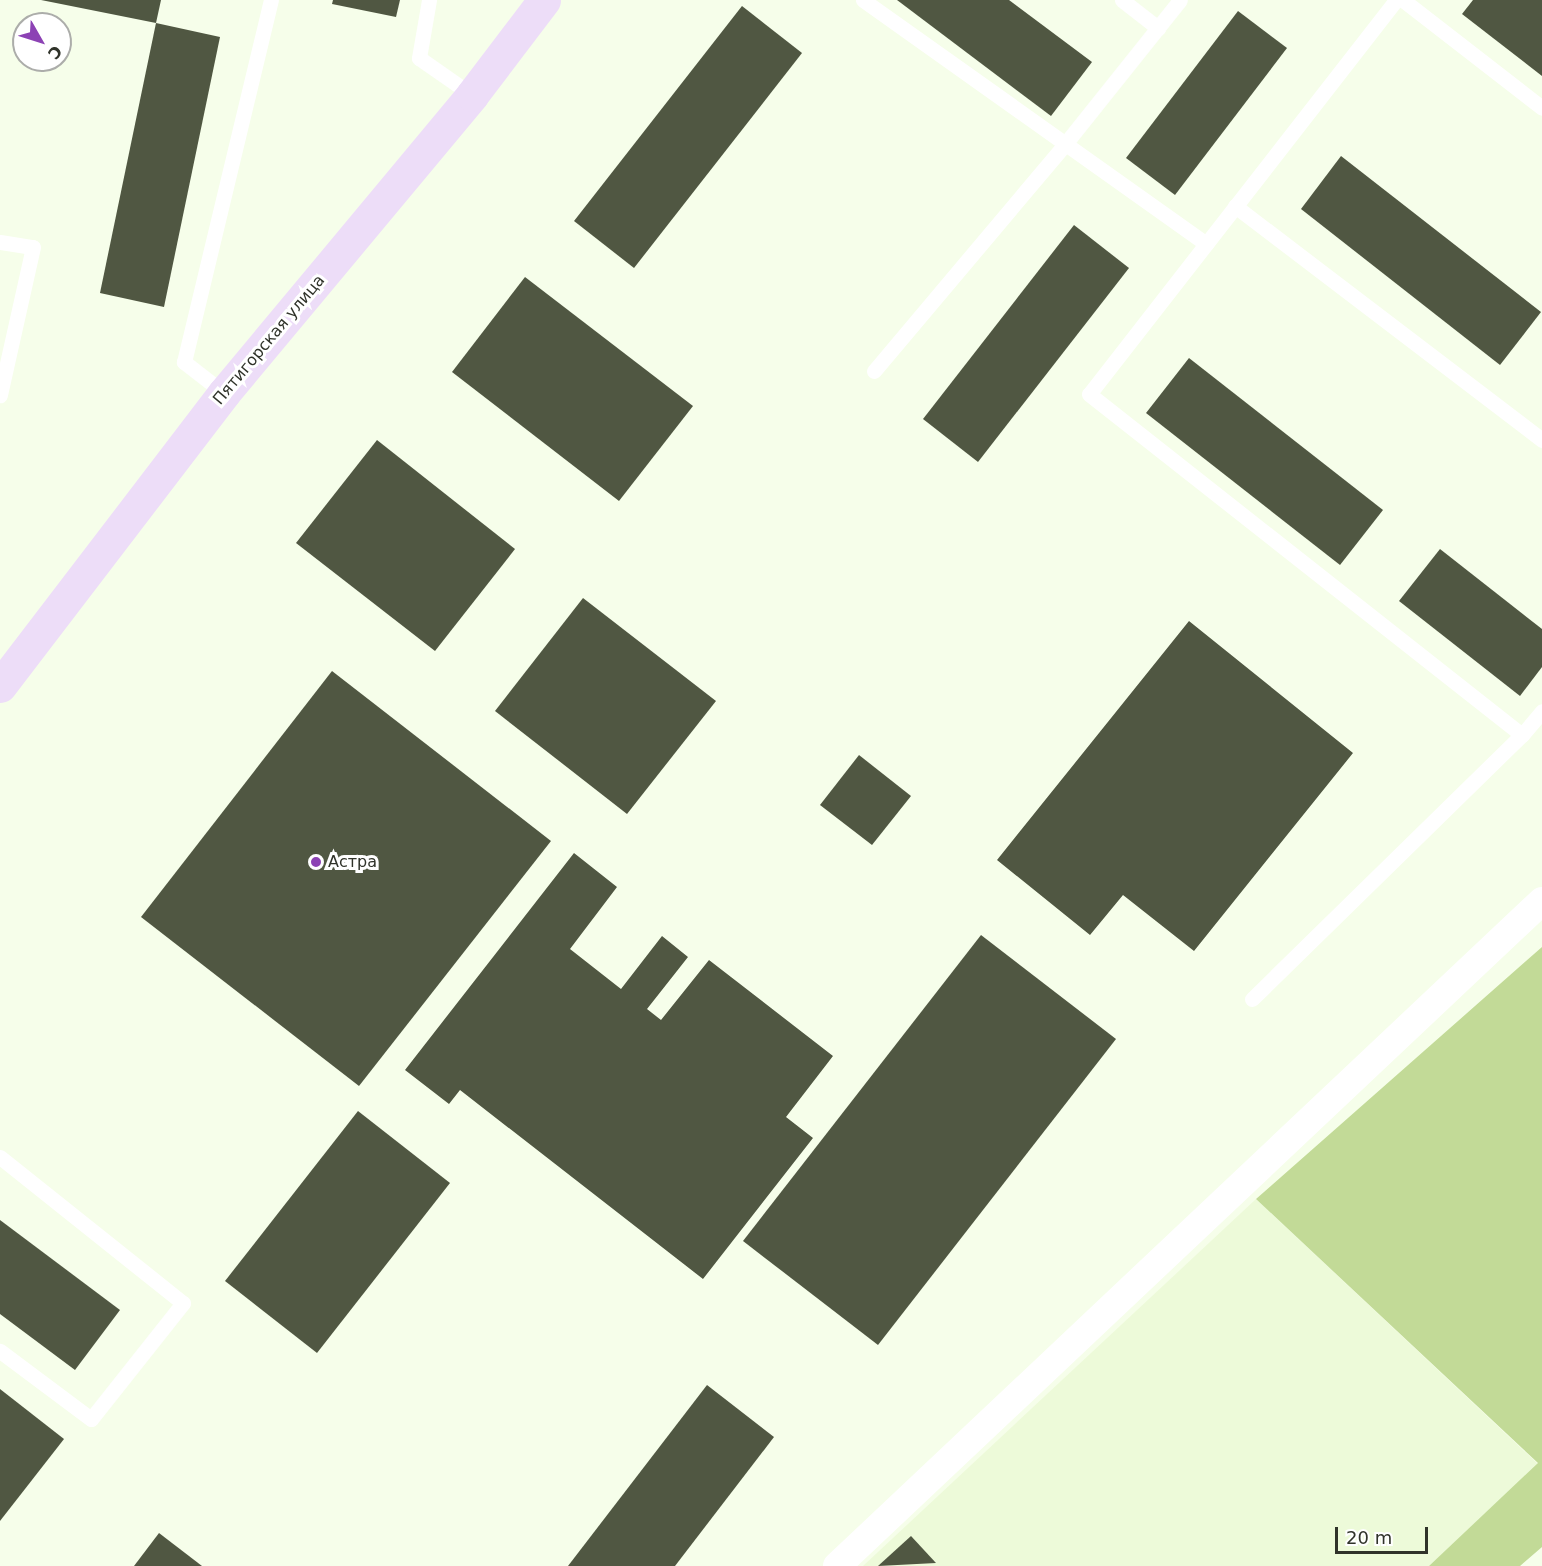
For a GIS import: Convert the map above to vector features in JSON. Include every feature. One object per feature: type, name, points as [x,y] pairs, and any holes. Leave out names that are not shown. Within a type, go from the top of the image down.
[{"type":"main road","name":"Пятигорская улица","points":[[0,686],[224,393],[472,96],[544,0]]},
{"type":"street","points":[[837,1566],[1542,901]]},
{"type":"lane","points":[[224,393],[184,362],[271,0]]},
{"type":"lane","points":[[429,0],[419,58],[472,96]]},
{"type":"lane","points":[[863,0],[1206,244]]},
{"type":"lane","points":[[1122,0],[1158,28]]},
{"type":"lane","points":[[874,371],[1065,144],[1180,0]]},
{"type":"lane","points":[[1396,0],[1089,393],[1522,735]]},
{"type":"lane","points":[[1403,0],[1542,108]]},
{"type":"lane","points":[[1235,206],[1542,440]]},
{"type":"lane","points":[[0,242],[33,247],[0,395]]},
{"type":"lane","points":[[1252,999],[1522,735],[1542,711]]},
{"type":"lane","points":[[0,1157],[183,1304],[91,1419],[0,1351]]},
{"type":"shaded area","points":[[1256,1199],[1538,1464],[1429,1566],[863,1566]]},
{"type":"green space","points":[[1542,947],[1542,1547],[1520,1566],[1429,1566],[1538,1463],[1256,1199]]},
{"type":"building","points":[[41,0],[161,0],[156,23]]},
{"type":"building","points":[[333,0],[400,0],[396,17],[332,4]]},
{"type":"building","points":[[897,0],[1009,0],[1092,62],[1051,116]]},
{"type":"building","points":[[1473,0],[1542,0],[1542,76],[1462,14]]},
{"type":"building","points":[[742,6],[802,53],[634,268],[574,221]]},
{"type":"building","points":[[1238,11],[1287,48],[1175,195],[1126,158]]},
{"type":"building","points":[[156,23],[220,37],[164,307],[100,293]]},
{"type":"building","points":[[1341,156],[1541,312],[1500,365],[1301,209]]},
{"type":"building","points":[[1074,225],[1129,268],[978,462],[923,419]]},
{"type":"building","points":[[525,277],[693,406],[619,501],[452,372]]},
{"type":"building","points":[[1189,358],[1383,510],[1340,565],[1146,413]]},
{"type":"building","points":[[377,440],[515,549],[435,651],[296,543]]},
{"type":"building","points":[[1440,549],[1542,629],[1542,667],[1520,696],[1399,601]]},
{"type":"building","points":[[583,598],[716,701],[627,814],[495,711]]},
{"type":"building","points":[[1189,621],[1353,753],[1194,951],[1123,895],[1090,935],[997,860]]},
{"type":"building","points":[[332,671],[551,841],[359,1086],[141,917]]},
{"type":"building","points":[[859,755],[911,796],[872,845],[820,805]]},
{"type":"building","points":[[574,853],[617,887],[570,949],[621,989],[662,936],[688,957],[647,1009],[661,1020],[709,960],[833,1056],[786,1117],[813,1138],[703,1279],[460,1090],[449,1104],[405,1070]]},
{"type":"building","points":[[981,935],[1116,1039],[878,1345],[743,1241]]},
{"type":"building","points":[[358,1111],[450,1183],[317,1353],[225,1281]]},
{"type":"building","points":[[0,1220],[120,1310],[75,1370],[0,1314]]},
{"type":"building","points":[[707,1385],[774,1437],[675,1566],[568,1566]]},
{"type":"building","points":[[0,1389],[64,1439],[0,1521]]},
{"type":"building","points":[[159,1533],[202,1566],[134,1566]]},
{"type":"building","points":[[911,1536],[936,1563],[878,1566]]},
{"type":"place","name":"Астра","points":[[316,862]]}]
